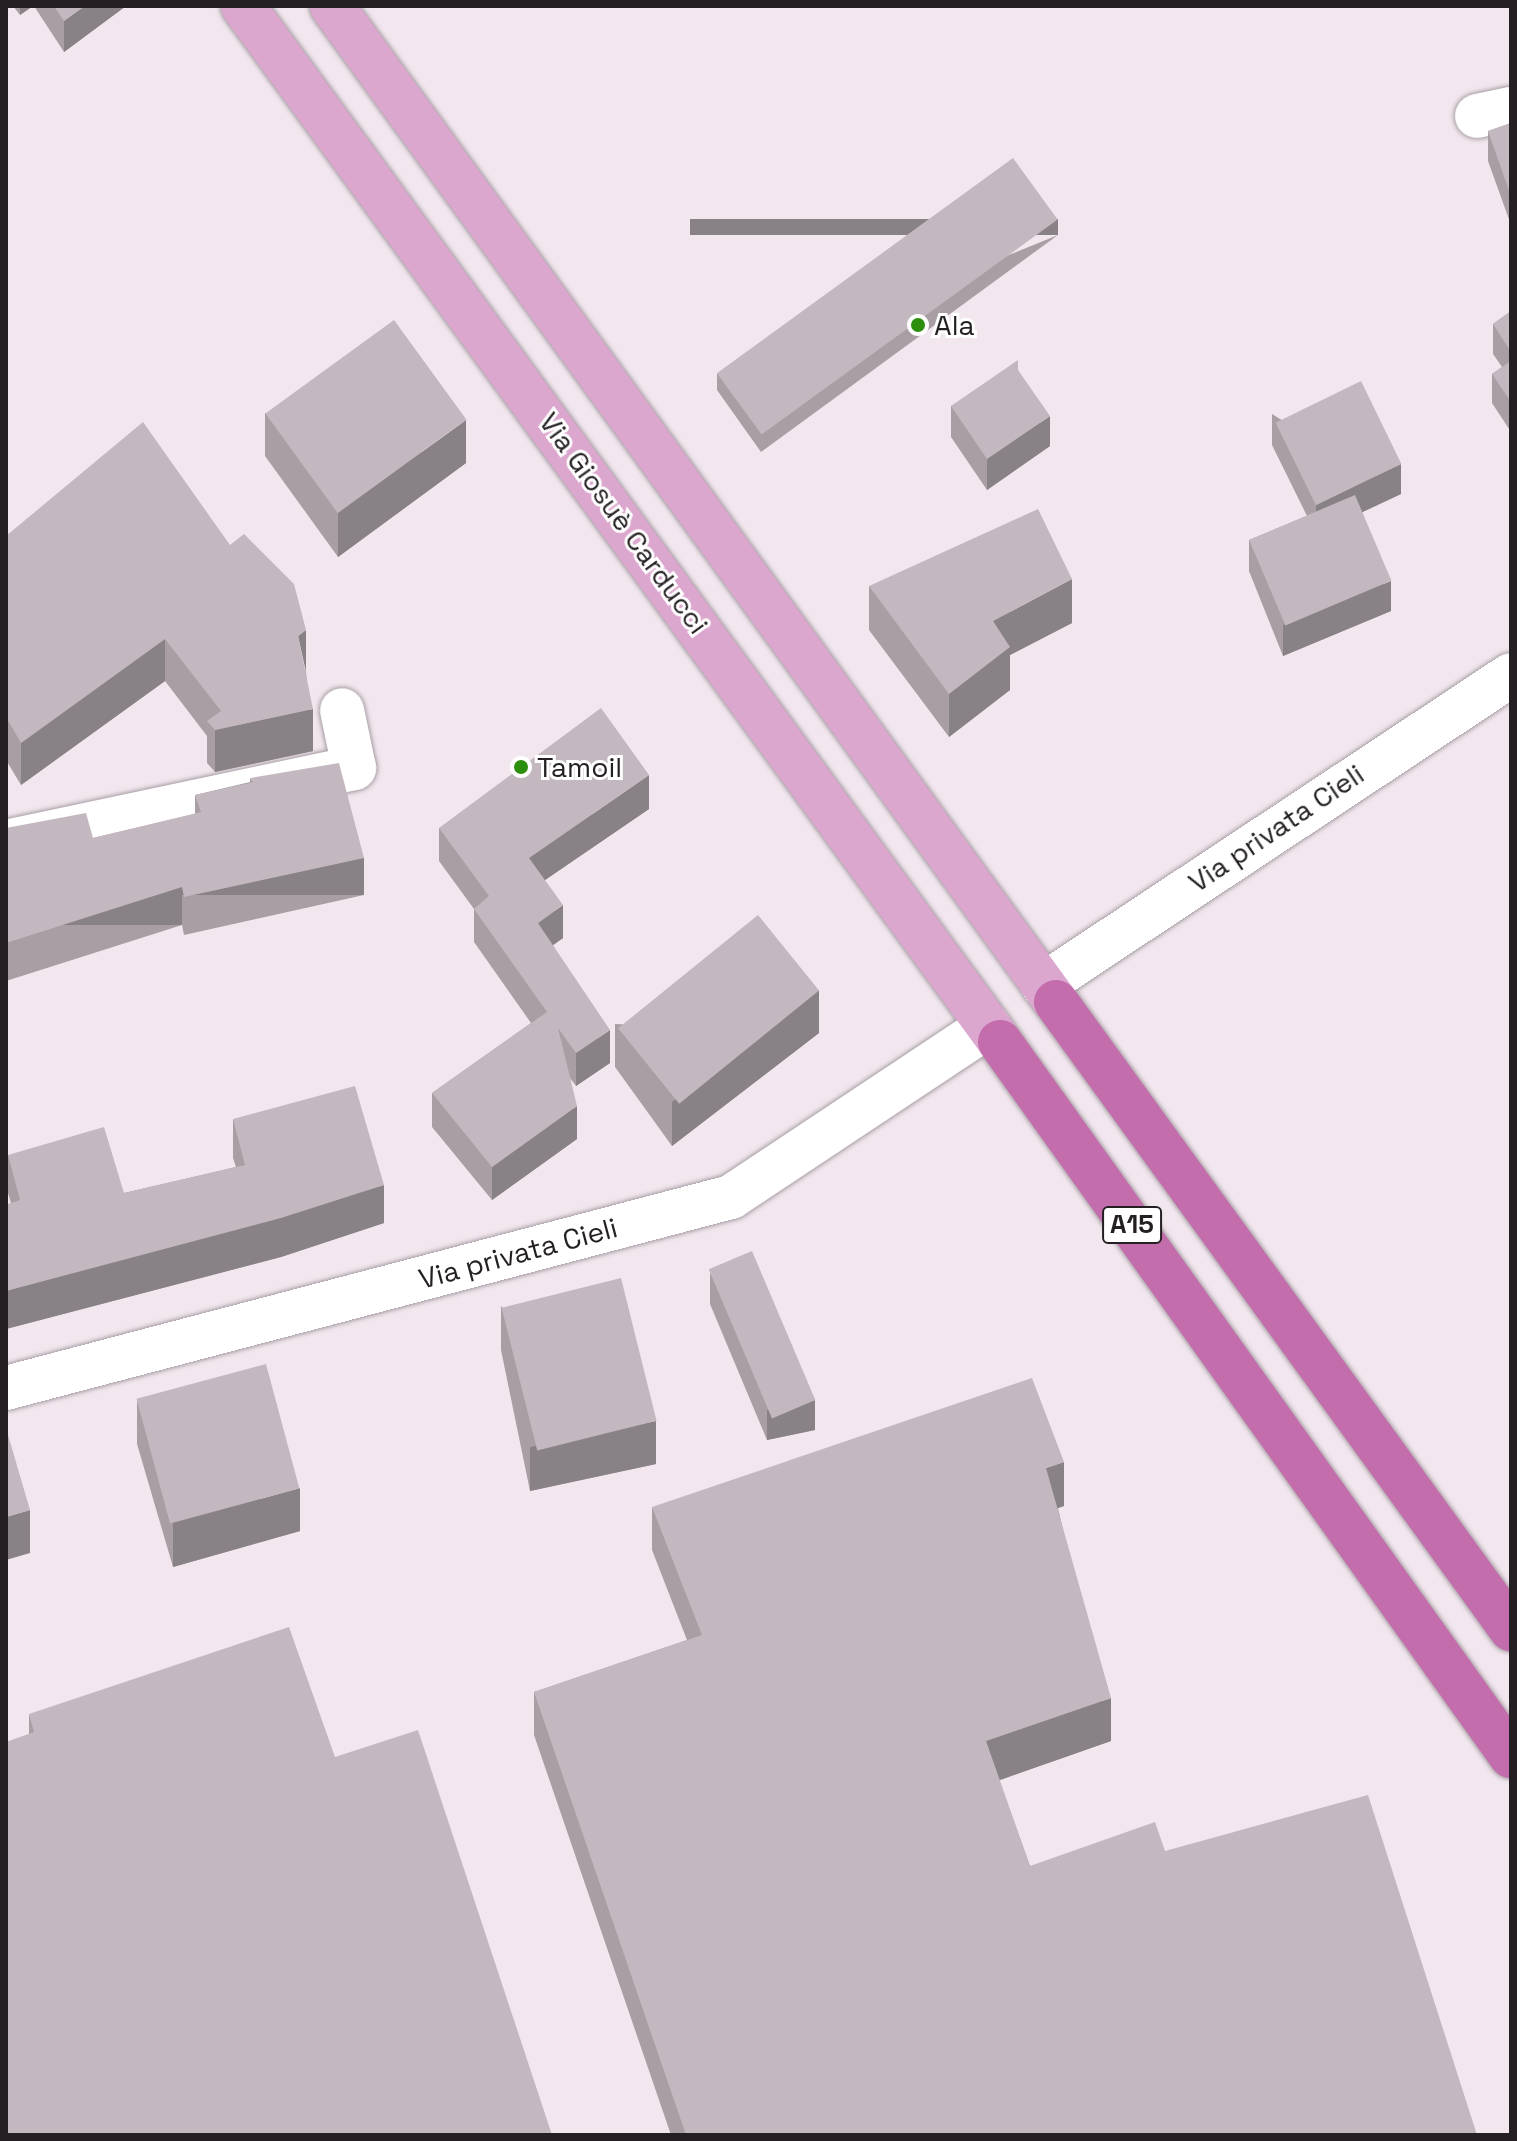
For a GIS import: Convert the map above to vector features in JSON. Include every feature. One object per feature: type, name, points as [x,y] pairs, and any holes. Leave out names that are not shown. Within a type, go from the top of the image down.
[{"type":"highway","name":"A15","points":[[1049,993],[1511,1629]]},
{"type":"highway","name":"A15","points":[[994,1034],[1511,1756]]},
{"type":"main road","name":"Via Giosuè Carducci","points":[[243,6],[994,1034]]},
{"type":"main road","points":[[332,6],[1049,993]]},
{"type":"street","name":"Via privata Cieli","points":[[1049,993],[1291,819],[1511,675]]},
{"type":"street","points":[[6,842],[354,768],[342,710]]},
{"type":"street","name":"Via privata Cieli","points":[[6,1388],[731,1197],[994,1034]]},
{"type":"building","points":[[54,6],[85,6],[64,21]]},
{"type":"building","points":[[1511,123],[1511,196],[1488,131]]},
{"type":"building","points":[[1013,158],[1058,219],[762,435],[717,373]]},
{"type":"building","points":[[1511,311],[1511,352],[1493,324]]},
{"type":"building","points":[[394,320],[466,420],[338,513],[265,413]]},
{"type":"building","points":[[1018,360],[1018,370],[1050,416],[987,459],[951,406]]},
{"type":"building","points":[[1511,361],[1511,402],[1492,374]]},
{"type":"building","points":[[1361,381],[1401,464],[1316,505],[1276,423]]},
{"type":"building","points":[[143,422],[230,545],[244,534],[294,584],[306,630],[298,636],[313,709],[215,730],[207,721],[221,711],[165,639],[21,743],[6,717],[6,536]]},
{"type":"building","points":[[1355,495],[1391,581],[1285,626],[1249,540]]},
{"type":"building","points":[[1038,509],[1072,579],[993,621],[1010,647],[949,694],[869,586]]},
{"type":"building","points":[[601,708],[649,775],[529,858],[563,905],[538,923],[610,1030],[576,1053],[558,1028],[577,1106],[492,1167],[432,1093],[547,1012],[474,909],[489,896],[439,828]]},
{"type":"building","points":[[339,763],[364,858],[184,897],[182,887],[6,943],[6,828],[86,813],[93,838],[201,812],[195,795],[254,782],[250,778]]},
{"type":"building","points":[[758,915],[819,990],[679,1104],[618,1028]]},
{"type":"building","points":[[355,1086],[384,1185],[281,1218],[6,1291],[6,1205],[20,1200],[8,1155],[104,1127],[124,1193],[245,1165],[233,1119]]},
{"type":"building","points":[[752,1251],[815,1400],[772,1418],[709,1269]]},
{"type":"building","points":[[621,1278],[657,1421],[537,1450],[502,1308]]},
{"type":"building","points":[[266,1364],[299,1489],[170,1523],[137,1399]]},
{"type":"building","points":[[1032,1378],[1064,1462],[1046,1468],[1111,1698],[986,1741],[1030,1866],[1155,1822],[1165,1851],[1368,1795],[1477,2135],[686,2135],[534,1692],[702,1635],[652,1507]]},
{"type":"building","points":[[6,1428],[30,1510],[6,1517]]},
{"type":"building","points":[[289,1627],[335,1757],[418,1730],[552,2135],[6,2135],[6,1742],[34,1732],[29,1714]]},
{"type":"place","name":"Ala","points":[[918,325]]},
{"type":"place","name":"Tamoil","points":[[521,767]]}]
